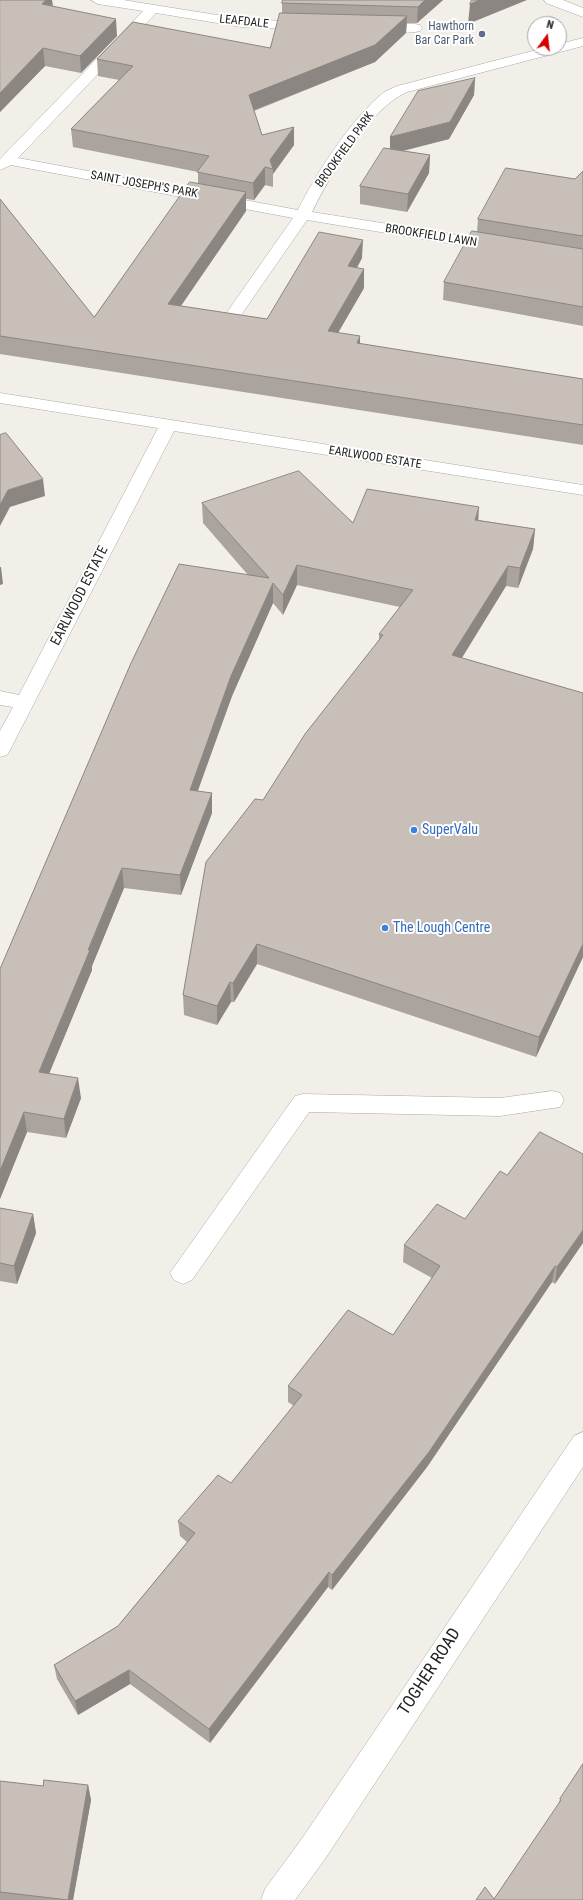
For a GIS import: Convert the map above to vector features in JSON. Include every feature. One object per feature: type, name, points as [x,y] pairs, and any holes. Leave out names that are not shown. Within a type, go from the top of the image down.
[{"type":"street","name":"LEAFDALE","points":[[98,0],[254,24],[317,27]]},
{"type":"street","points":[[552,0],[583,12]]},
{"type":"street","name":"SAINT JOSEPH'S PARK","points":[[4,163],[153,9]]},
{"type":"street","points":[[364,28],[415,28]]},
{"type":"street","name":"BROOKFIELD PARK","points":[[233,314],[303,214],[319,183],[362,123],[388,95],[394,91],[583,42]]},
{"type":"street","name":"SAINT JOSEPH'S PARK","points":[[4,163],[303,214]]},
{"type":"street","name":"BROOKFIELD LAWN","points":[[303,214],[511,249]]},
{"type":"street","name":"EARLWOOD ESTATE","points":[[0,398],[583,490]]},
{"type":"street","name":"EARLWOOD ESTATE","points":[[0,750],[168,425]]},
{"type":"street","points":[[0,698],[25,703]]},
{"type":"street","points":[[183,1273],[303,1103],[500,1107],[552,1100]]},
{"type":"street","name":"TOGHER ROAD","points":[[276,1900],[314,1848],[583,1444]]},
{"type":"building","points":[[0,0],[46,0],[42,4],[116,19],[80,56],[43,48],[0,93]]},
{"type":"building","points":[[283,0],[425,0],[418,7],[282,3]]},
{"type":"building","points":[[472,0],[480,0],[470,4]]},
{"type":"building","points":[[280,13],[407,16],[375,45],[249,95],[262,135],[294,127],[270,160],[273,169],[265,167],[253,183],[197,172],[209,156],[71,129],[133,66],[97,59],[133,22],[270,48]]},
{"type":"building","points":[[475,78],[450,122],[390,137],[418,91]]},
{"type":"building","points":[[384,148],[430,155],[408,194],[360,186]]},
{"type":"building","points":[[506,168],[575,179],[583,171],[583,236],[478,219]]},
{"type":"building","points":[[190,182],[246,192],[168,304],[267,319],[319,232],[363,240],[348,266],[364,269],[328,331],[360,336],[357,343],[583,379],[583,425],[0,336],[0,199],[94,317]]},
{"type":"building","points":[[472,231],[583,249],[583,307],[444,282]]},
{"type":"building","points":[[6,433],[43,479],[8,490],[0,505],[0,435]]},
{"type":"building","points":[[299,471],[353,523],[367,489],[479,507],[475,520],[535,529],[520,568],[508,566],[452,655],[583,693],[583,944],[539,1037],[257,944],[233,983],[230,982],[217,1006],[183,995],[206,862],[255,799],[263,800],[305,734],[383,635],[379,634],[413,590],[297,565],[283,595],[273,583],[231,676],[190,790],[212,793],[180,875],[122,868],[88,950],[90,950],[39,1072],[78,1078],[64,1119],[24,1112],[0,1171],[0,969],[131,663],[179,564],[269,578],[202,503]]},
{"type":"building","points":[[540,1132],[583,1154],[583,1230],[557,1267],[555,1266],[429,1452],[332,1575],[329,1572],[209,1729],[129,1670],[75,1701],[54,1665],[118,1626],[195,1533],[178,1521],[218,1475],[231,1483],[302,1395],[288,1386],[348,1310],[393,1335],[440,1266],[404,1245],[437,1204],[465,1219],[500,1171],[507,1175]]},
{"type":"building","points":[[0,1208],[33,1214],[14,1266],[0,1263]]},
{"type":"building","points":[[583,1764],[583,1900],[476,1900],[485,1887],[494,1899],[561,1800],[560,1799]]},
{"type":"building","points":[[44,1780],[88,1785],[68,1900],[0,1892],[0,1781],[43,1786]]},
{"type":"place","name":"Hawthorn Bar Car Park","points":[[482,34]]},
{"type":"place","name":"SuperValu","points":[[414,830]]},
{"type":"place","name":"The Lough Centre","points":[[385,928]]}]
